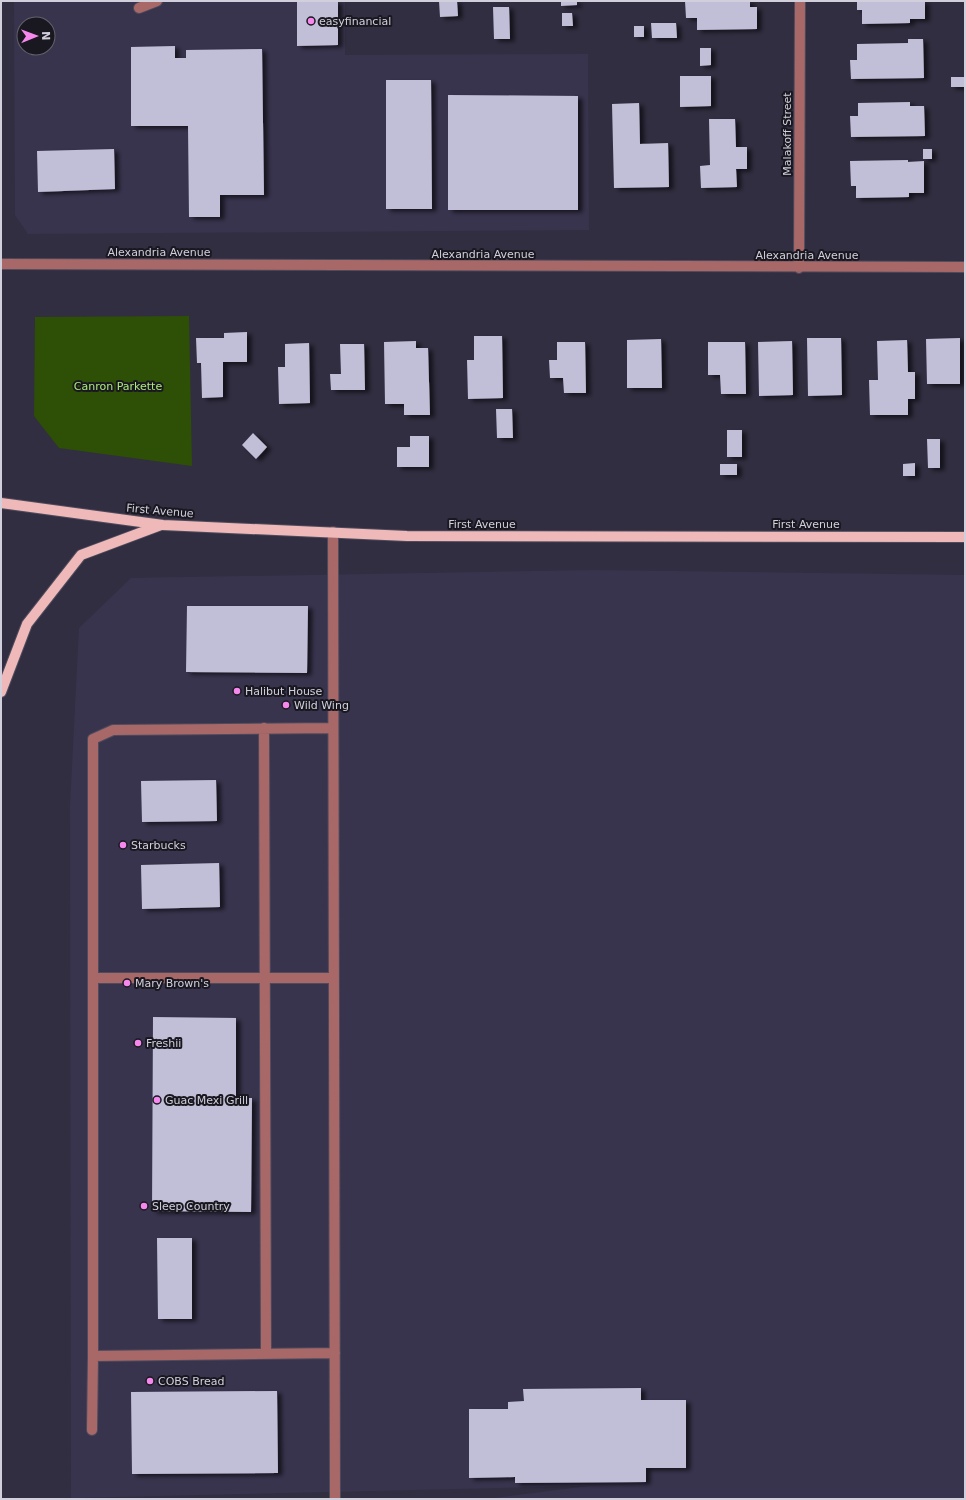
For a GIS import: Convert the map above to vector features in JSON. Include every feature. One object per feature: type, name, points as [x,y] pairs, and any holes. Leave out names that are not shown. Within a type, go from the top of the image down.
[{"type":"main road","name":"First Avenue","points":[[1,503],[162,525],[415,536],[965,537]]},
{"type":"main road","points":[[1,692],[27,624],[81,555],[162,525]]},
{"type":"street","points":[[139,8],[157,1]]},
{"type":"street","name":"Malakoff Street","points":[[799,268],[800,1]]},
{"type":"street","name":"Alexandria Avenue","points":[[1,264],[799,268],[965,267]]},
{"type":"street","points":[[333,532],[335,1499]]},
{"type":"street","points":[[264,728],[266,1354]]},
{"type":"street","points":[[92,1430],[93,739],[113,730],[333,728]]},
{"type":"street","points":[[93,978],[334,978]]},
{"type":"street","points":[[93,1356],[335,1353]]},
{"type":"shaded area","points":[[14,1],[345,1],[345,55],[588,54],[589,230],[28,234],[15,215]]},
{"type":"shaded area","points":[[595,570],[965,575],[965,1499],[486,1499],[588,1486],[71,1498],[70,806],[79,628],[131,578]]},
{"type":"green space","name":"Canron Parkette","points":[[189,316],[192,466],[59,448],[34,416],[35,317]]},
{"type":"building","points":[[297,1],[338,1],[338,45],[297,46]]},
{"type":"building","points":[[439,1],[457,1],[458,16],[440,17]]},
{"type":"building","points":[[561,1],[577,1],[577,5],[561,6]]},
{"type":"building","points":[[685,1],[750,1],[750,7],[757,7],[757,29],[697,30],[697,18],[686,18]]},
{"type":"building","points":[[857,1],[925,1],[925,19],[910,19],[910,23],[862,24],[862,10],[857,10]]},
{"type":"building","points":[[493,7],[509,7],[510,39],[494,39]]},
{"type":"building","points":[[562,13],[572,13],[573,26],[562,26]]},
{"type":"building","points":[[651,23],[676,23],[677,38],[652,38]]},
{"type":"building","points":[[634,26],[644,26],[644,37],[634,37]]},
{"type":"building","points":[[908,39],[923,39],[924,78],[851,79],[850,60],[857,60],[857,44],[908,43]]},
{"type":"building","points":[[175,46],[175,58],[186,58],[186,50],[262,49],[264,195],[220,195],[220,217],[189,217],[188,126],[131,126],[131,47]]},
{"type":"building","points":[[700,48],[711,48],[711,65],[700,66]]},
{"type":"building","points":[[680,76],[711,76],[711,106],[680,107]]},
{"type":"building","points":[[951,77],[965,77],[965,87],[951,87]]},
{"type":"building","points":[[386,80],[431,80],[432,209],[386,209]]},
{"type":"building","points":[[448,95],[578,96],[578,210],[448,210]]},
{"type":"building","points":[[910,102],[910,106],[924,106],[925,136],[851,137],[850,116],[858,116],[858,103]]},
{"type":"building","points":[[639,103],[640,144],[668,143],[669,187],[614,188],[612,104]]},
{"type":"building","points":[[709,119],[735,119],[736,147],[747,147],[747,169],[736,169],[737,187],[701,188],[700,166],[710,165]]},
{"type":"building","points":[[114,149],[115,189],[38,192],[37,151]]},
{"type":"building","points":[[923,149],[932,149],[932,159],[923,159]]},
{"type":"building","points":[[908,160],[908,162],[924,161],[924,193],[909,193],[909,197],[856,198],[856,186],[851,186],[850,161]]},
{"type":"building","points":[[247,332],[247,362],[223,362],[223,397],[202,398],[201,363],[197,363],[196,338],[224,338],[224,333]]},
{"type":"building","points":[[474,336],[502,336],[503,398],[468,399],[467,360],[474,360]]},
{"type":"building","points":[[807,338],[841,338],[842,395],[808,396]]},
{"type":"building","points":[[960,338],[960,384],[927,384],[926,339]]},
{"type":"building","points":[[661,339],[662,388],[627,388],[627,340]]},
{"type":"building","points":[[907,340],[908,372],[915,372],[915,399],[908,399],[908,415],[870,415],[869,380],[878,380],[877,341]]},
{"type":"building","points":[[416,341],[416,348],[428,348],[430,415],[404,415],[404,404],[385,404],[384,342]]},
{"type":"building","points":[[792,341],[793,395],[759,396],[758,342]]},
{"type":"building","points":[[557,342],[585,342],[586,393],[564,393],[563,378],[550,378],[549,360],[557,360]]},
{"type":"building","points":[[708,342],[745,342],[746,394],[721,394],[720,375],[708,375]]},
{"type":"building","points":[[309,343],[310,403],[279,404],[278,367],[285,367],[285,344]]},
{"type":"building","points":[[340,344],[364,344],[365,390],[331,390],[330,374],[341,374]]},
{"type":"building","points":[[496,409],[512,409],[513,438],[497,438]]},
{"type":"building","points":[[727,430],[742,430],[742,457],[727,457]]},
{"type":"building","points":[[253,433],[267,447],[256,459],[242,445]]},
{"type":"building","points":[[410,436],[429,436],[429,467],[397,467],[397,447],[410,447]]},
{"type":"building","points":[[927,439],[940,439],[940,468],[928,468]]},
{"type":"building","points":[[915,463],[915,476],[903,476],[903,464]]},
{"type":"building","points":[[720,464],[737,464],[737,475],[720,475]]},
{"type":"building","points":[[187,606],[308,606],[307,673],[186,672]]},
{"type":"building","points":[[216,780],[217,821],[142,822],[141,781]]},
{"type":"building","points":[[219,863],[220,907],[142,909],[141,865]]},
{"type":"building","points":[[153,1017],[236,1018],[236,1098],[252,1098],[251,1212],[152,1211]]},
{"type":"building","points":[[157,1238],[192,1238],[192,1319],[158,1319]]},
{"type":"building","points":[[641,1388],[641,1400],[686,1400],[686,1468],[646,1468],[646,1482],[515,1483],[515,1477],[469,1478],[469,1409],[508,1409],[508,1402],[524,1401],[523,1389]]},
{"type":"building","points":[[277,1391],[278,1473],[132,1474],[131,1392]]},
{"type":"place","name":"easyfinancial","points":[[311,21]]},
{"type":"place","name":"Halibut House","points":[[237,691]]},
{"type":"place","name":"Wild Wing","points":[[286,705]]},
{"type":"place","name":"Starbucks","points":[[123,845]]},
{"type":"place","name":"Mary Brown's","points":[[127,983]]},
{"type":"place","name":"Freshii","points":[[138,1043]]},
{"type":"place","name":"Guac Mexi Grill","points":[[157,1100]]},
{"type":"place","name":"Sleep Country","points":[[144,1206]]},
{"type":"place","name":"COBS Bread","points":[[150,1381]]}]
